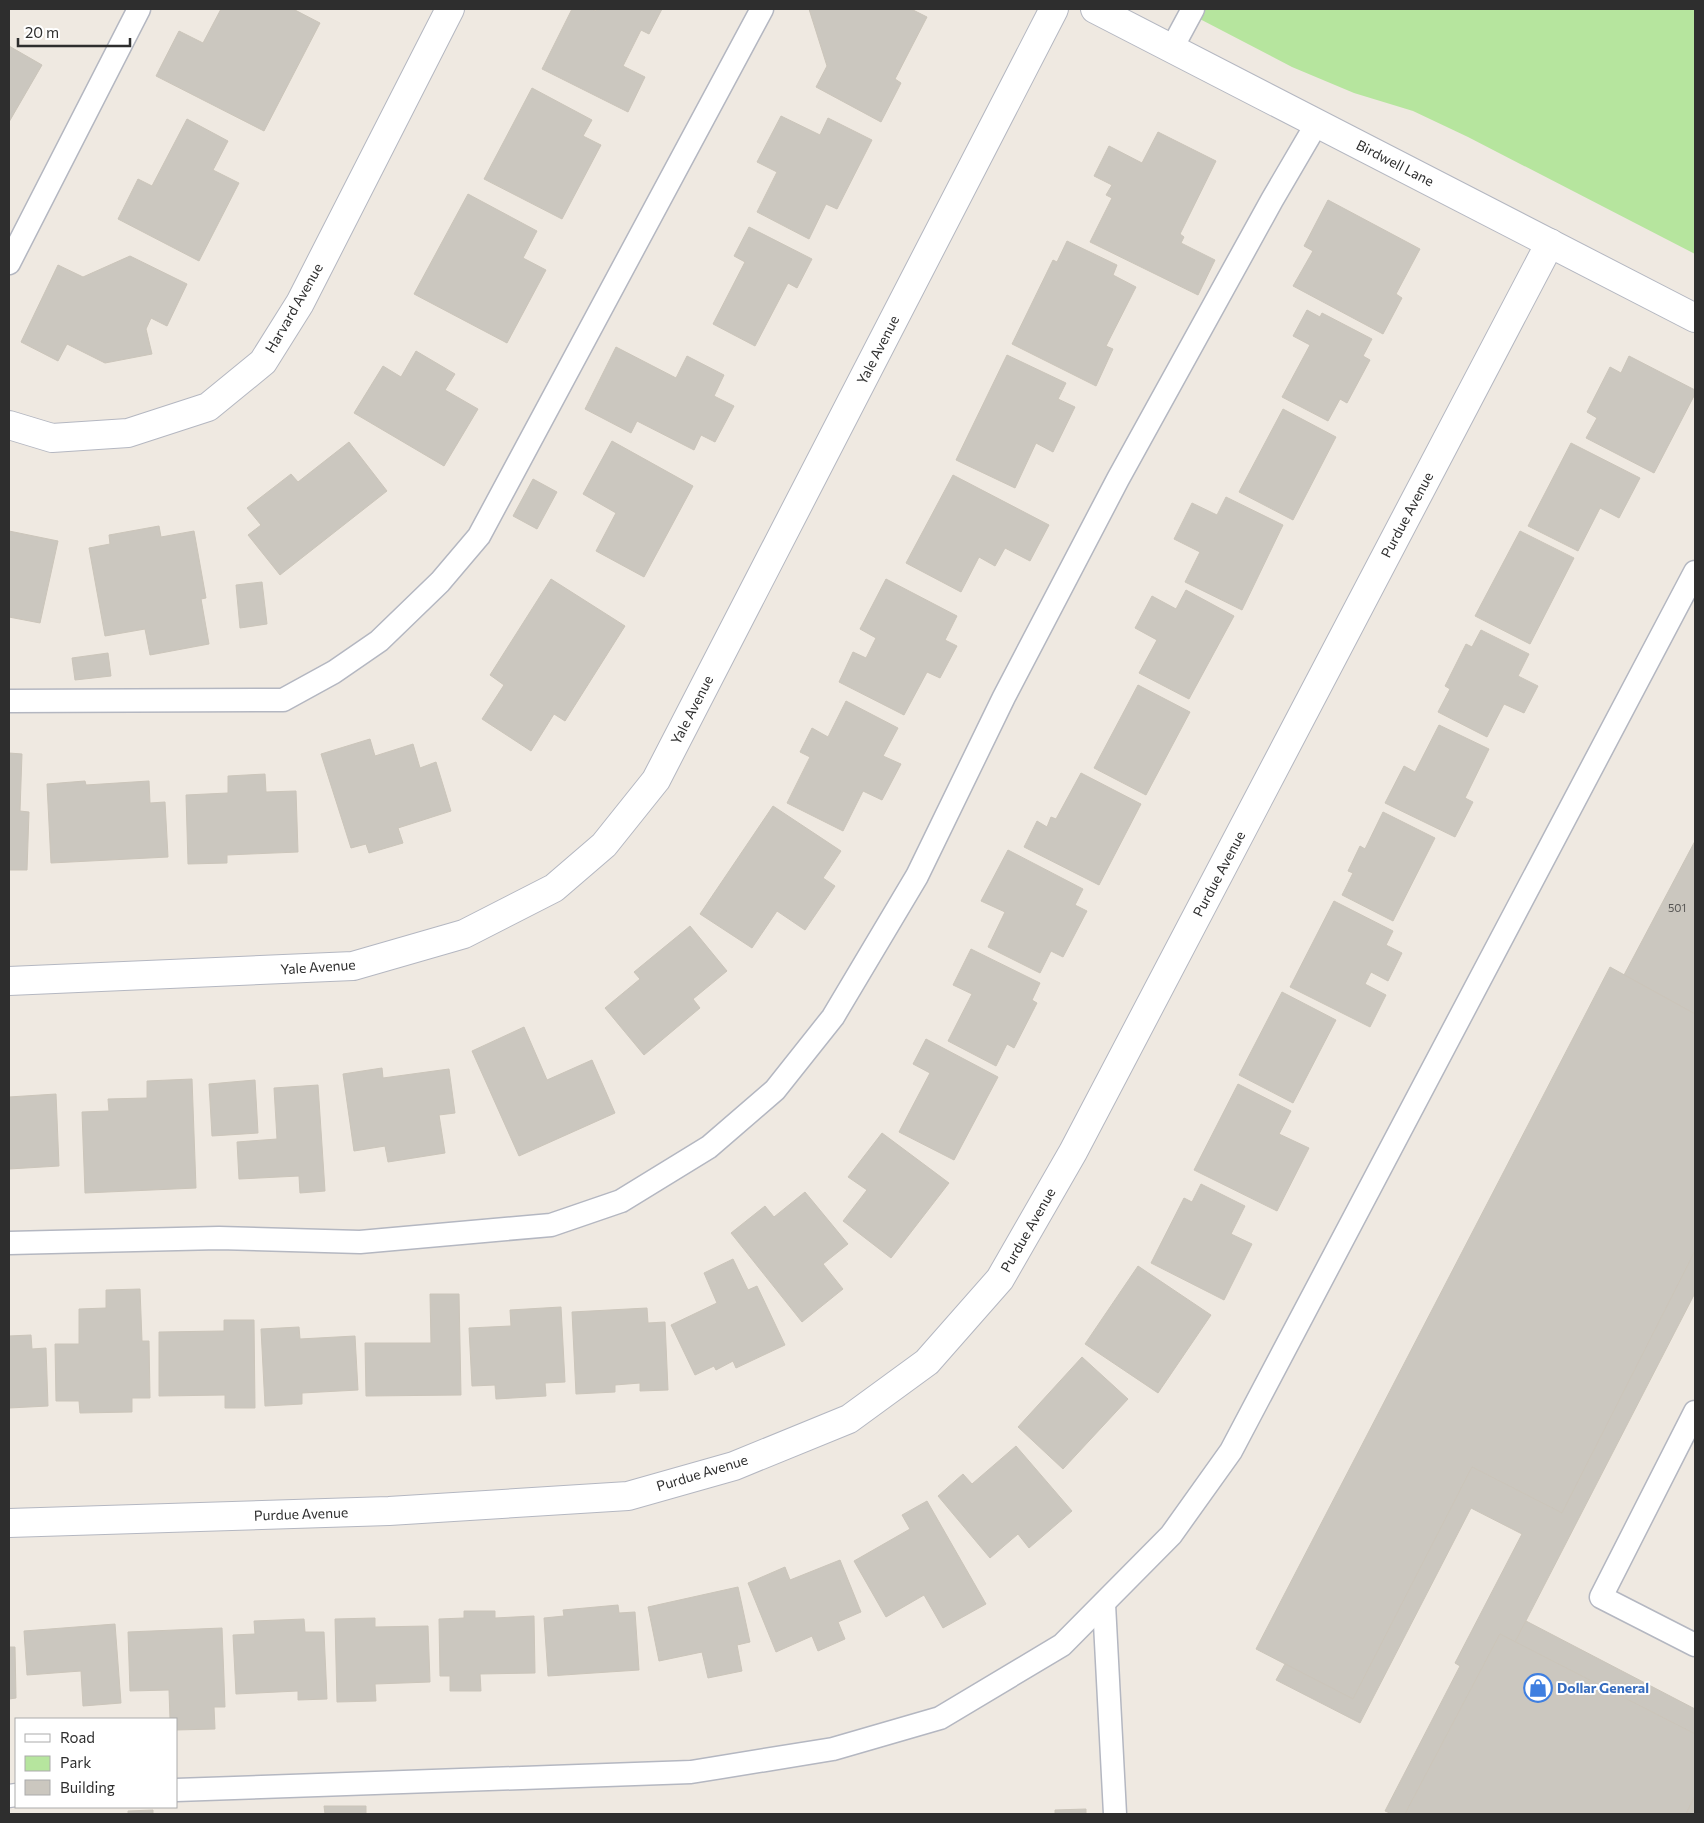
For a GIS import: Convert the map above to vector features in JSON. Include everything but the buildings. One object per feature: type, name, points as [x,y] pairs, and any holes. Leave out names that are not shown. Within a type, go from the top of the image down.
[{"type":"street","name":"Harvard Avenue","points":[[9,425],[52,438],[128,433],[208,407],[262,362],[300,303],[450,9]]},
{"type":"street","name":"Yale Avenue","points":[[9,980],[354,966],[464,934],[554,888],[604,845],[656,780],[1054,9]]},
{"type":"street","name":"Birdwell Lane","points":[[1095,9],[1695,318]]},
{"type":"street","name":"Purdue Avenue","points":[[9,1523],[389,1511],[628,1496],[734,1466],[849,1419],[927,1362],[1000,1278],[1073,1152],[1550,243]]},
{"type":"lane","points":[[9,263],[139,9]]},
{"type":"lane","points":[[9,701],[283,700],[334,672],[379,641],[440,582],[479,536],[762,9]]},
{"type":"lane","points":[[1172,48],[1192,9]]},
{"type":"lane","points":[[9,1243],[220,1238],[360,1242],[551,1225],[621,1201],[709,1147],[775,1090],[838,1009],[917,876],[1004,697],[1118,479],[1317,122]]},
{"type":"lane","points":[[178,1790],[691,1772],[834,1749],[940,1718],[1062,1645],[1171,1535],[1232,1451],[1695,572]]},
{"type":"lane","points":[[1695,1412],[1601,1597],[1695,1645]]},
{"type":"lane","points":[[1104,1604],[1115,1814]]},
{"type":"green space","points":[[1200,9],[1695,9],[1695,254],[1468,137],[1413,111],[1354,93],[1292,67],[1196,17]]},
{"type":"place","name":"Dollar General","points":[[1538,1688]]}]
